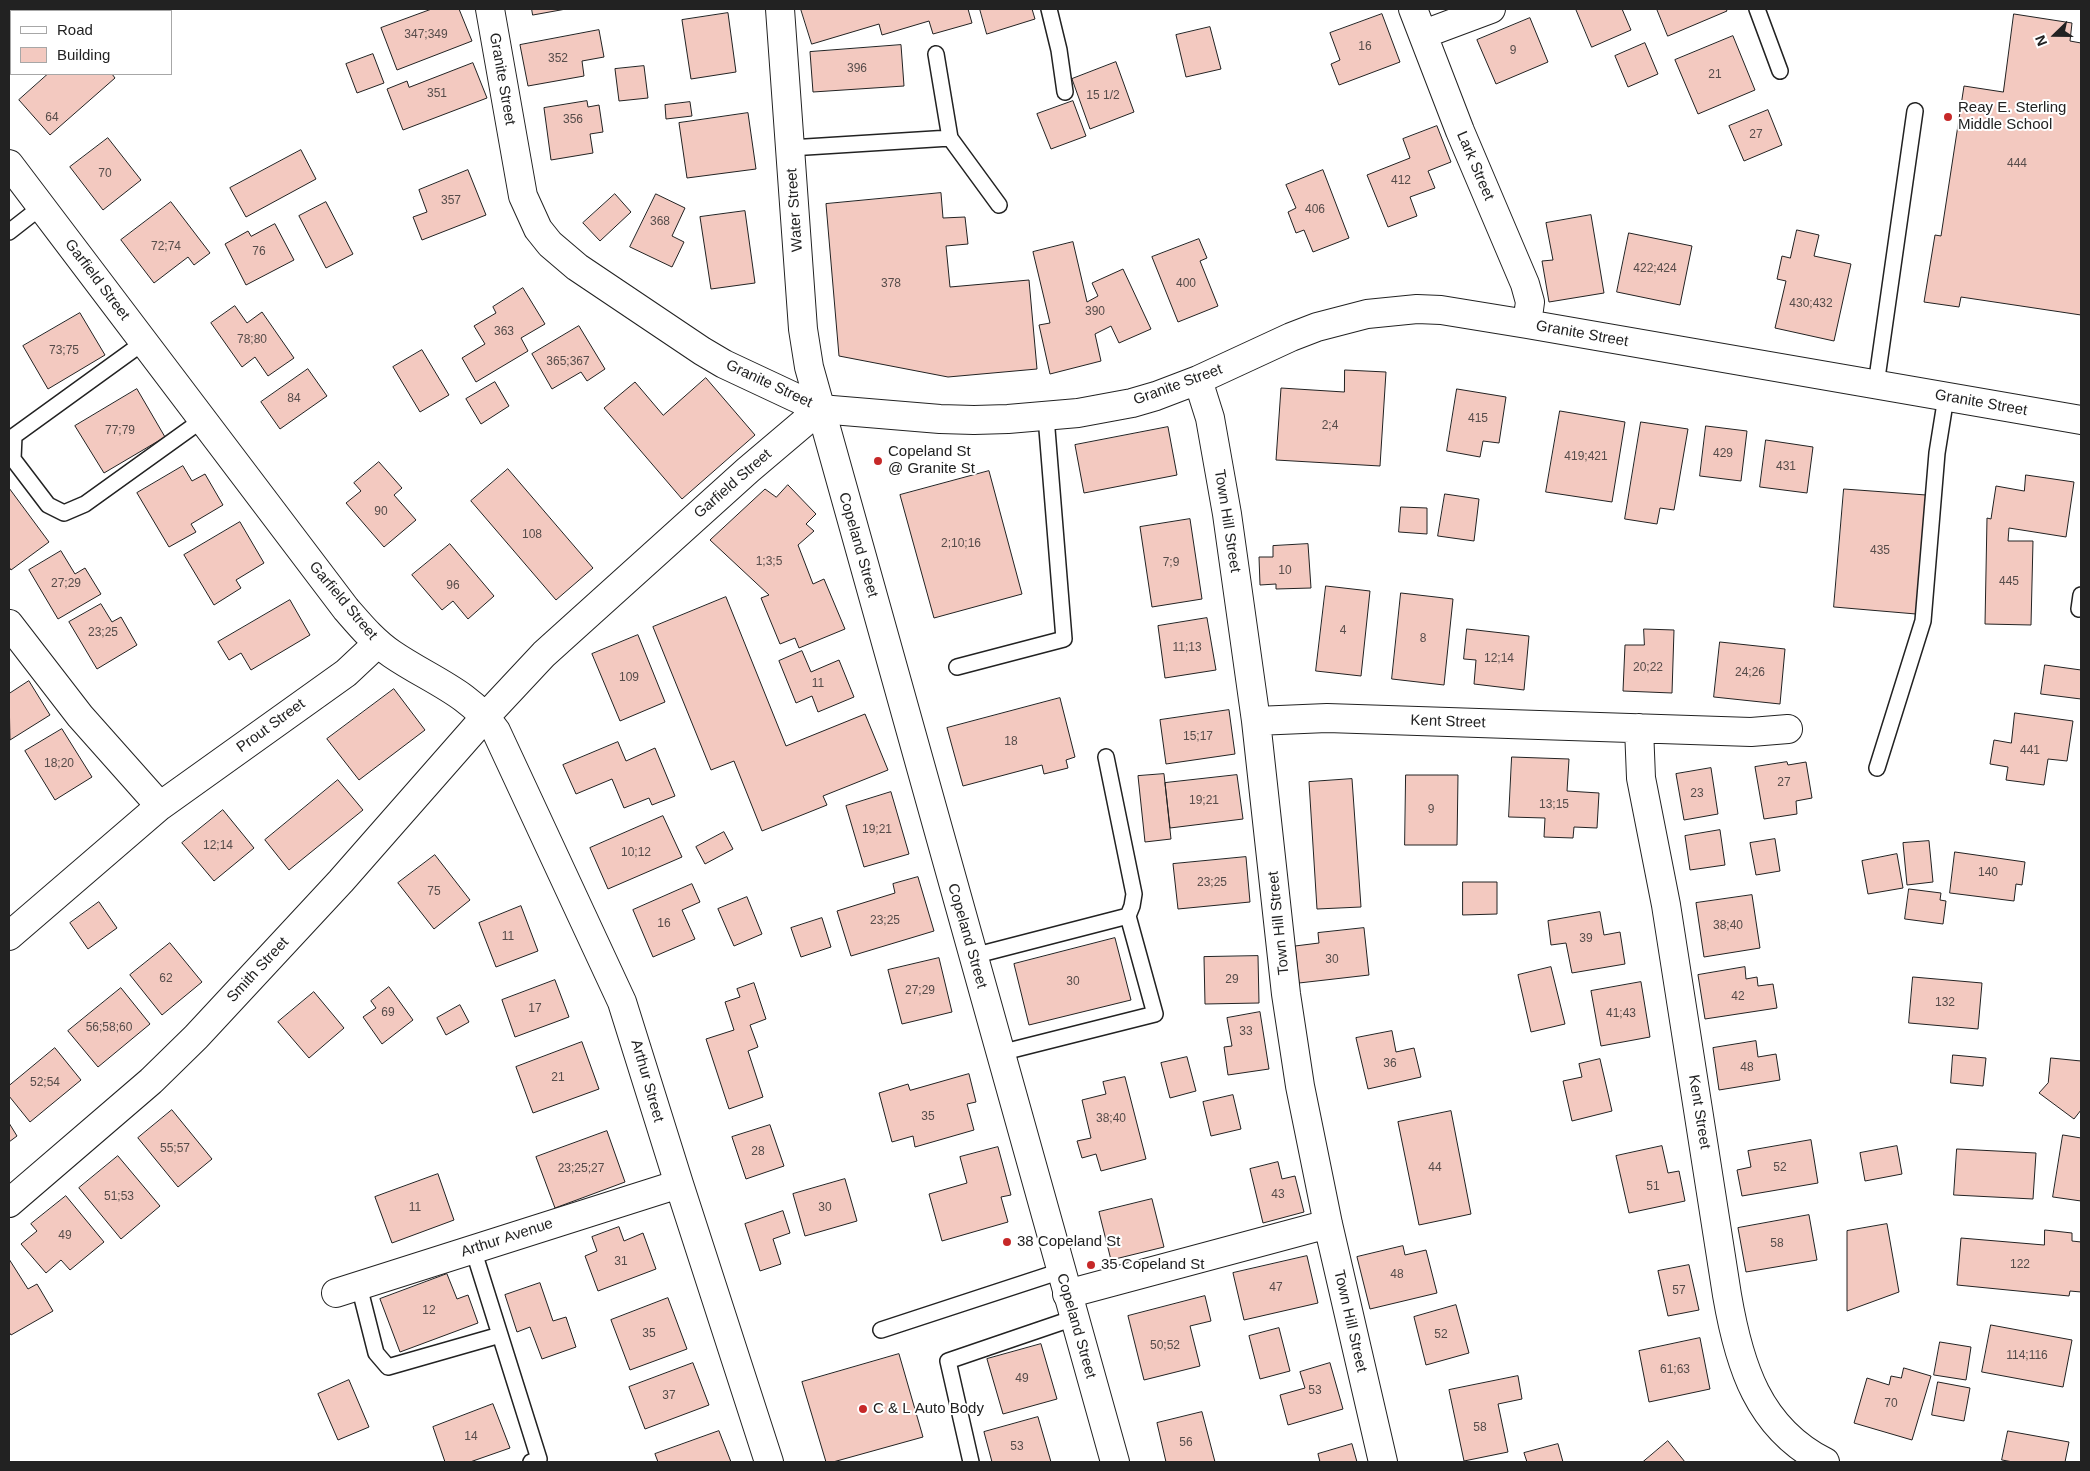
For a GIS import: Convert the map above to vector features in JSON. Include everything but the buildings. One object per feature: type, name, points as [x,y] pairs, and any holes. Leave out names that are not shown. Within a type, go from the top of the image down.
[{"type":"street","name":"Granite Street","points":[[490,9],[523,196],[538,230],[550,244],[577,267],[702,351],[724,364],[820,409],[940,419],[999,420],[1078,413],[1132,403],[1198,380],[1317,327],[1368,314],[1416,309],[1441,310],[1527,324],[2081,420]]},
{"type":"street","name":"Water Street","points":[[780,9],[803,329],[809,367],[820,409]]},
{"type":"street","name":"Lark Street","points":[[1413,9],[1460,131],[1525,284],[1530,302],[1527,324]]},
{"type":"street","points":[[1424,34],[1491,9]]},
{"type":"street","name":"Garfield Street","points":[[9,164],[328,587],[362,628],[378,643],[404,662],[455,691],[486,716],[525,672],[567,632],[748,470],[820,409]]},
{"type":"street","name":"Town Hill Street","points":[[1198,380],[1210,418],[1215,442],[1256,721],[1288,1004],[1300,1086],[1328,1224],[1383,1462]]},
{"type":"street","name":"Copeland Street","points":[[820,409],[1114,1462]]},
{"type":"street","points":[[9,624],[80,716],[160,806]]},
{"type":"street","name":"Prout Street","points":[[9,936],[160,806],[346,673],[378,643]]},
{"type":"street","name":"Arthur Street","points":[[486,716],[508,753],[612,977],[631,1027],[679,1184],[769,1462]]},
{"type":"street","name":"Smith Street","points":[[9,1203],[151,1081],[191,1042],[341,881],[486,716]]},
{"type":"street","name":"Kent Street","points":[[1256,721],[1327,718],[1751,732],[1788,729]]},
{"type":"street","name":"Kent Street","points":[[1639,728],[1641,778],[1666,905],[1727,1295],[1738,1351],[1748,1377],[1771,1419],[1786,1436],[1804,1450],[1825,1462]]},
{"type":"street","name":"Arthur Avenue","points":[[348,1289],[679,1184]]},
{"type":"street","points":[[1067,1294],[1328,1224]]},
{"type":"lane","points":[[1049,9],[1059,50],[1065,92]]},
{"type":"lane","points":[[1757,9],[1780,71]]},
{"type":"lane","points":[[936,54],[950,138],[999,205]]},
{"type":"lane","points":[[1876,384],[1915,111]]},
{"type":"lane","points":[[790,148],[950,138]]},
{"type":"lane","points":[[9,232],[41,208]]},
{"type":"lane","points":[[144,342],[14,436],[13,459],[48,505],[64,513],[84,504],[202,420]]},
{"type":"lane","points":[[1877,768],[1923,621],[1937,453],[1946,397]]},
{"type":"lane","points":[[957,667],[1064,639],[1046,417]]},
{"type":"lane","points":[[1000,1053],[1155,1014],[1128,916],[1133,900],[1132,880],[1106,757]]},
{"type":"lane","points":[[973,956],[1128,916]]},
{"type":"lane","points":[[473,1249],[539,1459],[531,1462]]},
{"type":"lane","points":[[348,1289],[376,1353],[388,1367],[500,1335]]},
{"type":"lane","points":[[881,1330],[1067,1294]]},
{"type":"lane","points":[[971,1462],[948,1361],[1067,1294]]},
{"type":"place","name":"Reay E. Sterling Middle School","points":[[1948,117]]},
{"type":"place","name":"Copeland St @ Granite St","points":[[878,461]]},
{"type":"place","name":"38 Copeland St","points":[[1007,1242]]},
{"type":"place","name":"35 Copeland St","points":[[1091,1265]]},
{"type":"place","name":"C & L Auto Body","points":[[863,1409]]}]
